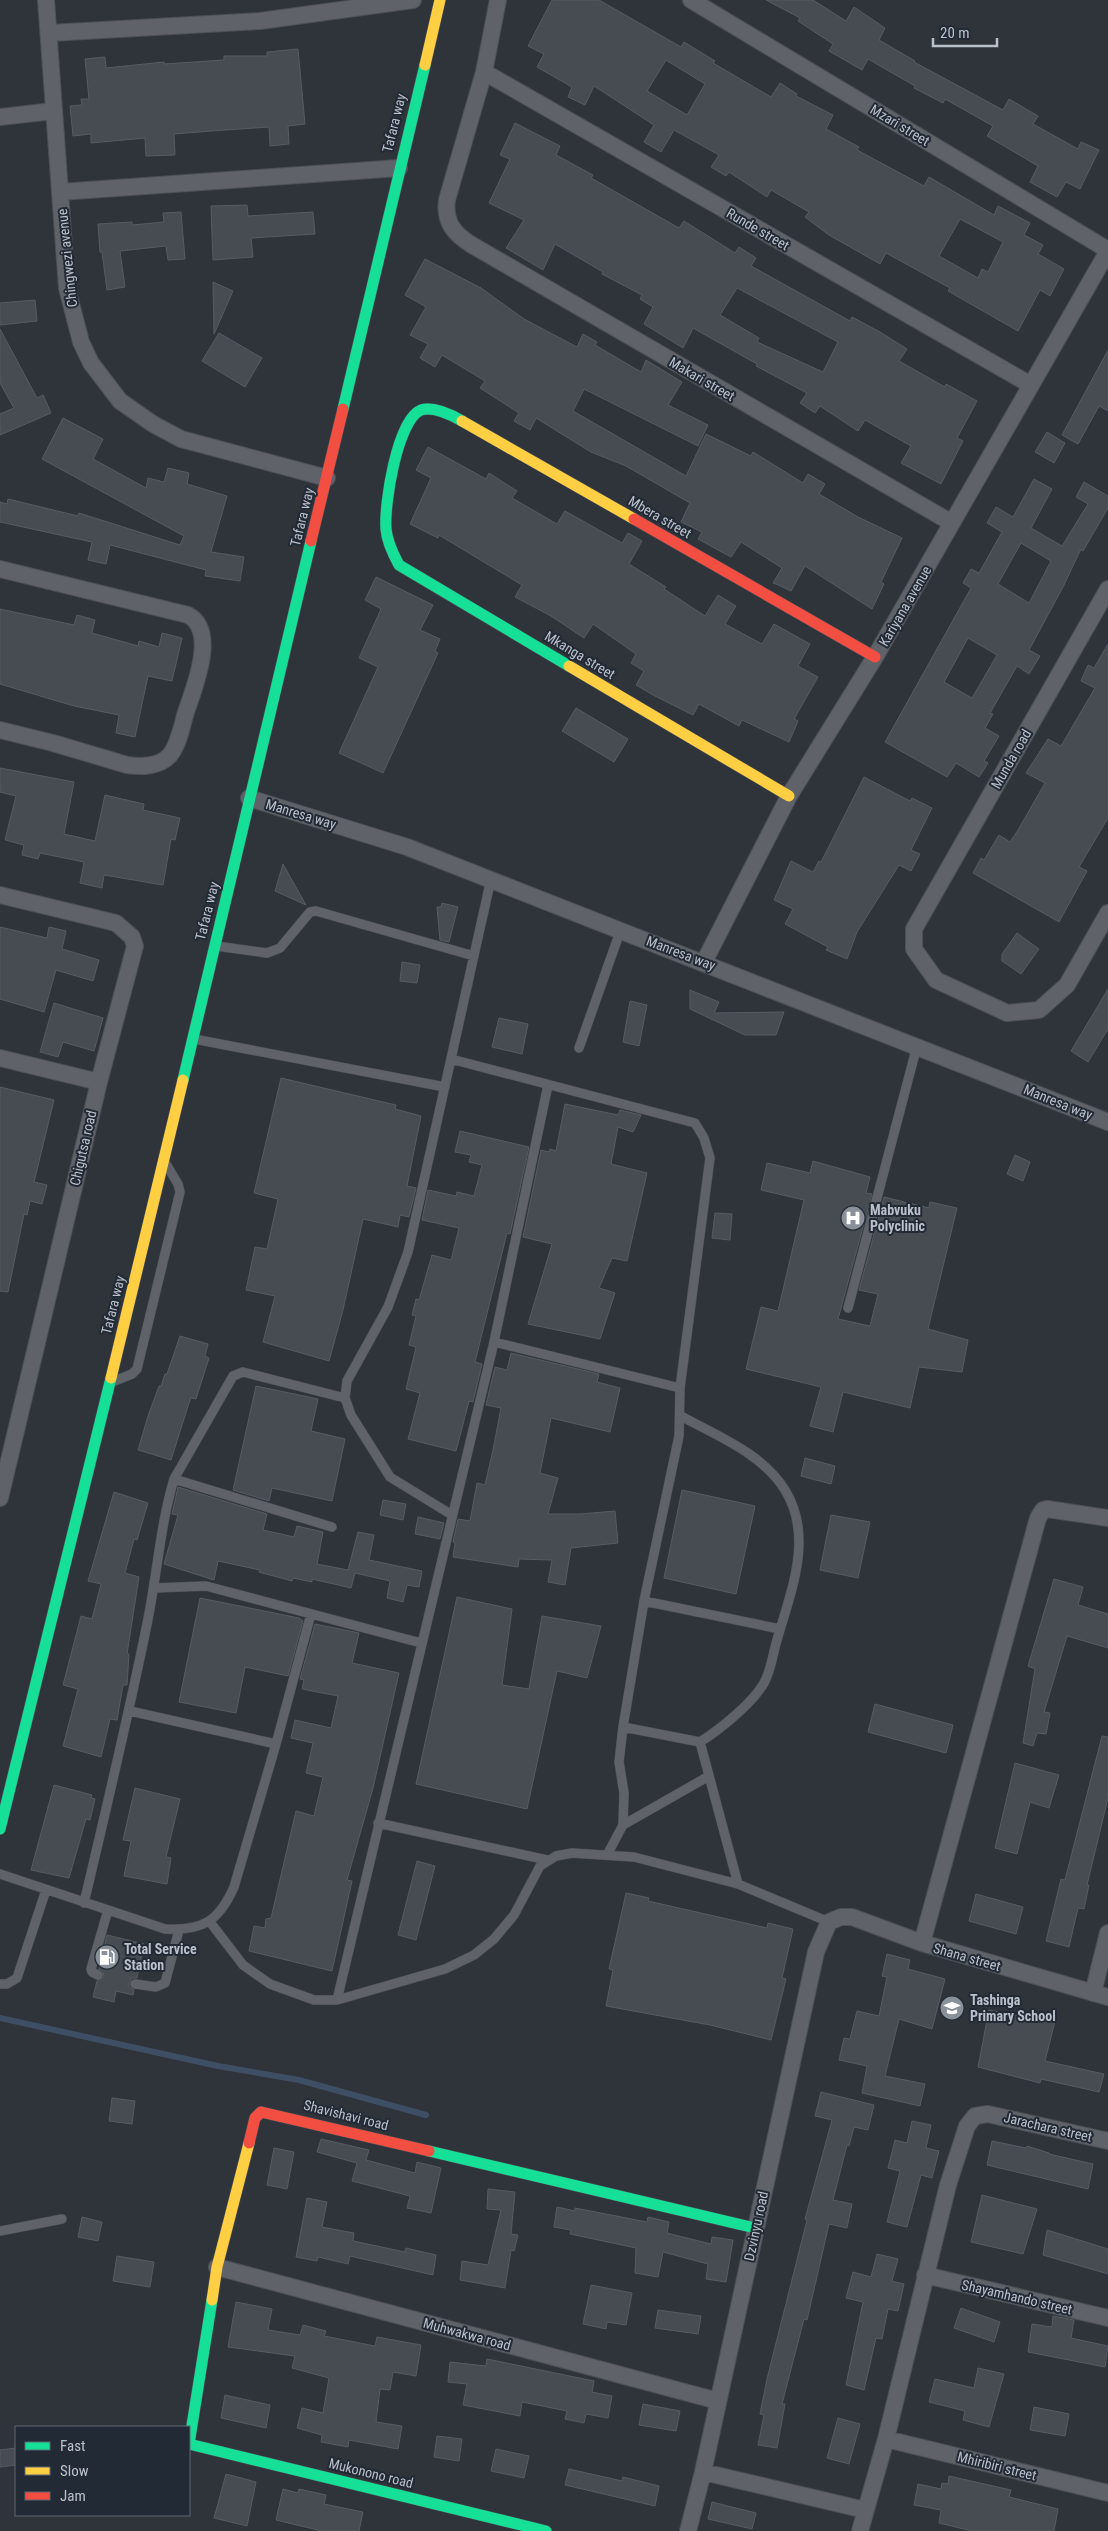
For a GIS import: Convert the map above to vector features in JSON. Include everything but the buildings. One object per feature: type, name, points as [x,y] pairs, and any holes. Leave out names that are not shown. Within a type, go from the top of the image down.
[{"type":"street","name":"Chingwezi avenue","points":[[46,0],[50,33],[53,111],[67,288],[75,322],[91,363],[120,401],[153,424],[182,439],[327,478]]},
{"type":"street","points":[[50,33],[260,21],[363,4],[412,0]]},
{"type":"street","name":"Tafara way","points":[[0,1829],[164,1160],[440,0]]},
{"type":"street","points":[[484,72],[498,0]]},
{"type":"street","name":"Mzari street","points":[[691,0],[1108,250]]},
{"type":"street","name":"Makari street","points":[[484,72],[448,200],[448,220],[454,232],[472,245],[952,523]]},
{"type":"street","name":"Runde street","points":[[484,72],[1032,385]]},
{"type":"street","points":[[0,117],[53,111]]},
{"type":"street","points":[[60,192],[399,168]]},
{"type":"street","name":"Kariyana avenue","points":[[704,962],[789,796],[875,657],[1108,250]]},
{"type":"street","name":"Mkanga street","points":[[426,408],[416,412],[406,428],[386,498],[384,518],[386,535],[399,565],[789,796]]},
{"type":"street","name":"Mbera street","points":[[426,408],[457,418],[500,441],[875,657]]},
{"type":"street","points":[[0,568],[188,615],[196,621],[203,643],[202,662],[175,747],[163,761],[139,767],[126,766],[53,743],[0,730]]},
{"type":"street","name":"Munda road","points":[[1108,589],[914,929],[914,950],[936,980],[1007,1013],[1039,1010],[1067,985],[1108,913]]},
{"type":"street","name":"Manresa way","points":[[249,798],[407,847],[621,929],[1108,1122]]},
{"type":"street","name":"Chigutsa road","points":[[0,895],[116,923],[132,937],[135,946],[99,1082],[0,1498]]},
{"type":"street","points":[[0,1058],[99,1082]]},
{"type":"street","points":[[922,1943],[1038,1518],[1043,1510],[1047,1509],[1108,1518]]},
{"type":"street","name":"Shana street","points":[[829,1922],[841,1917],[852,1917],[922,1943],[1100,1995]]},
{"type":"street","name":"Dzvinyu road","points":[[688,2531],[703,2472],[816,1952],[829,1922]]},
{"type":"street","points":[[1100,1995],[1108,1932]]},
{"type":"street","name":"Shavishavi road","points":[[190,2438],[217,2267],[250,2133],[255,2118],[261,2112],[755,2228]]},
{"type":"street","name":"Jarachara street","points":[[925,2276],[948,2185],[967,2126],[975,2116],[988,2114],[1108,2140]]},
{"type":"street","name":"Muhwakwa road","points":[[217,2267],[718,2401]]},
{"type":"street","points":[[860,2531],[886,2438],[925,2276]]},
{"type":"street","name":"Shayamhando street","points":[[925,2276],[1108,2318]]},
{"type":"street","name":"Mhiribiri street","points":[[886,2438],[1108,2493]]},
{"type":"street","name":"Mukonono road","points":[[190,2444],[546,2531]]},
{"type":"street","points":[[703,2472],[865,2510]]},
{"type":"lane","points":[[452,1515],[390,1477],[351,1415],[345,1398],[347,1381],[388,1307],[408,1252],[491,879]]},
{"type":"lane","points":[[214,946],[267,953],[274,951],[280,948],[310,912],[316,911],[474,956]]},
{"type":"lane","points":[[579,1048],[621,929]]},
{"type":"lane","points":[[192,1038],[445,1087]]},
{"type":"lane","points":[[848,1308],[917,1046]]},
{"type":"lane","points":[[451,1059],[695,1123],[704,1138],[710,1158],[680,1388],[681,1416],[679,1436],[644,1601],[623,1727],[619,1762],[624,1792],[622,1825],[607,1855]]},
{"type":"lane","points":[[337,2000],[494,1342],[548,1085]]},
{"type":"lane","points":[[109,1383],[132,1374],[137,1369],[180,1192],[178,1184],[164,1160]]},
{"type":"lane","points":[[494,1342],[680,1388]]},
{"type":"lane","points":[[84,1903],[130,1711],[154,1588],[168,1498],[174,1479],[233,1376],[243,1372],[345,1398]]},
{"type":"lane","points":[[623,1727],[700,1742],[720,1728],[764,1683],[798,1571],[799,1532],[795,1510],[784,1488],[752,1455],[681,1416]]},
{"type":"lane","points":[[174,1479],[332,1527]]},
{"type":"lane","points":[[154,1588],[206,1586],[421,1643]]},
{"type":"lane","points":[[644,1601],[780,1629]]},
{"type":"lane","points":[[0,1874],[165,1929],[179,1930],[210,1922],[226,1904],[234,1887],[276,1744],[310,1614]]},
{"type":"lane","points":[[130,1711],[276,1744]]},
{"type":"lane","points":[[700,1742],[738,1884]]},
{"type":"lane","points":[[622,1825],[709,1776]]},
{"type":"lane","points":[[378,1823],[547,1860]]},
{"type":"lane","points":[[210,1922],[243,1965],[270,1984],[314,2000],[337,2000],[445,1969],[474,1955],[494,1939],[514,1915],[540,1866],[547,1860],[572,1853],[634,1857],[738,1884],[829,1922]]},
{"type":"lane","points":[[0,1984],[7,1984],[17,1978],[46,1890]]},
{"type":"lane","points":[[98,1975],[92,1972],[91,1968],[108,1910]]},
{"type":"lane","points":[[136,1984],[156,1987],[165,1983],[179,1930]]},
{"type":"lane","points":[[0,2231],[62,2219]]},
{"type":"waterway","points":[[0,2018],[218,2066],[299,2080],[426,2115]]},
{"type":"traffic: fast","points":[[343,409],[425,65]]},
{"type":"traffic: fast","points":[[462,421],[442,412],[426,409],[421,410],[413,417],[405,429],[394,464],[387,502],[386,529],[393,552],[399,565],[569,666]]},
{"type":"traffic: fast","points":[[183,1080],[311,541]]},
{"type":"traffic: fast","points":[[0,1829],[111,1378]]},
{"type":"traffic: fast","points":[[429,2151],[755,2228]]},
{"type":"traffic: fast","points":[[190,2438],[212,2300]]},
{"type":"traffic: fast","points":[[190,2444],[546,2531]]},
{"type":"traffic: slow","points":[[425,65],[440,0]]},
{"type":"traffic: slow","points":[[462,421],[634,519]]},
{"type":"traffic: slow","points":[[569,666],[789,796]]},
{"type":"traffic: slow","points":[[111,1378],[183,1080]]},
{"type":"traffic: slow","points":[[212,2300],[217,2267],[249,2143]]},
{"type":"traffic: jam","points":[[311,541],[343,409]]},
{"type":"traffic: jam","points":[[634,519],[875,657]]},
{"type":"traffic: jam","points":[[249,2143],[255,2118],[261,2112],[429,2151]]},
{"type":"place","name":"Mabvuku Polyclinic","points":[[853,1218]]},
{"type":"place","name":"Total Service Station","points":[[107,1957]]},
{"type":"place","name":"Tashinga Primary School","points":[[952,2008]]}]
